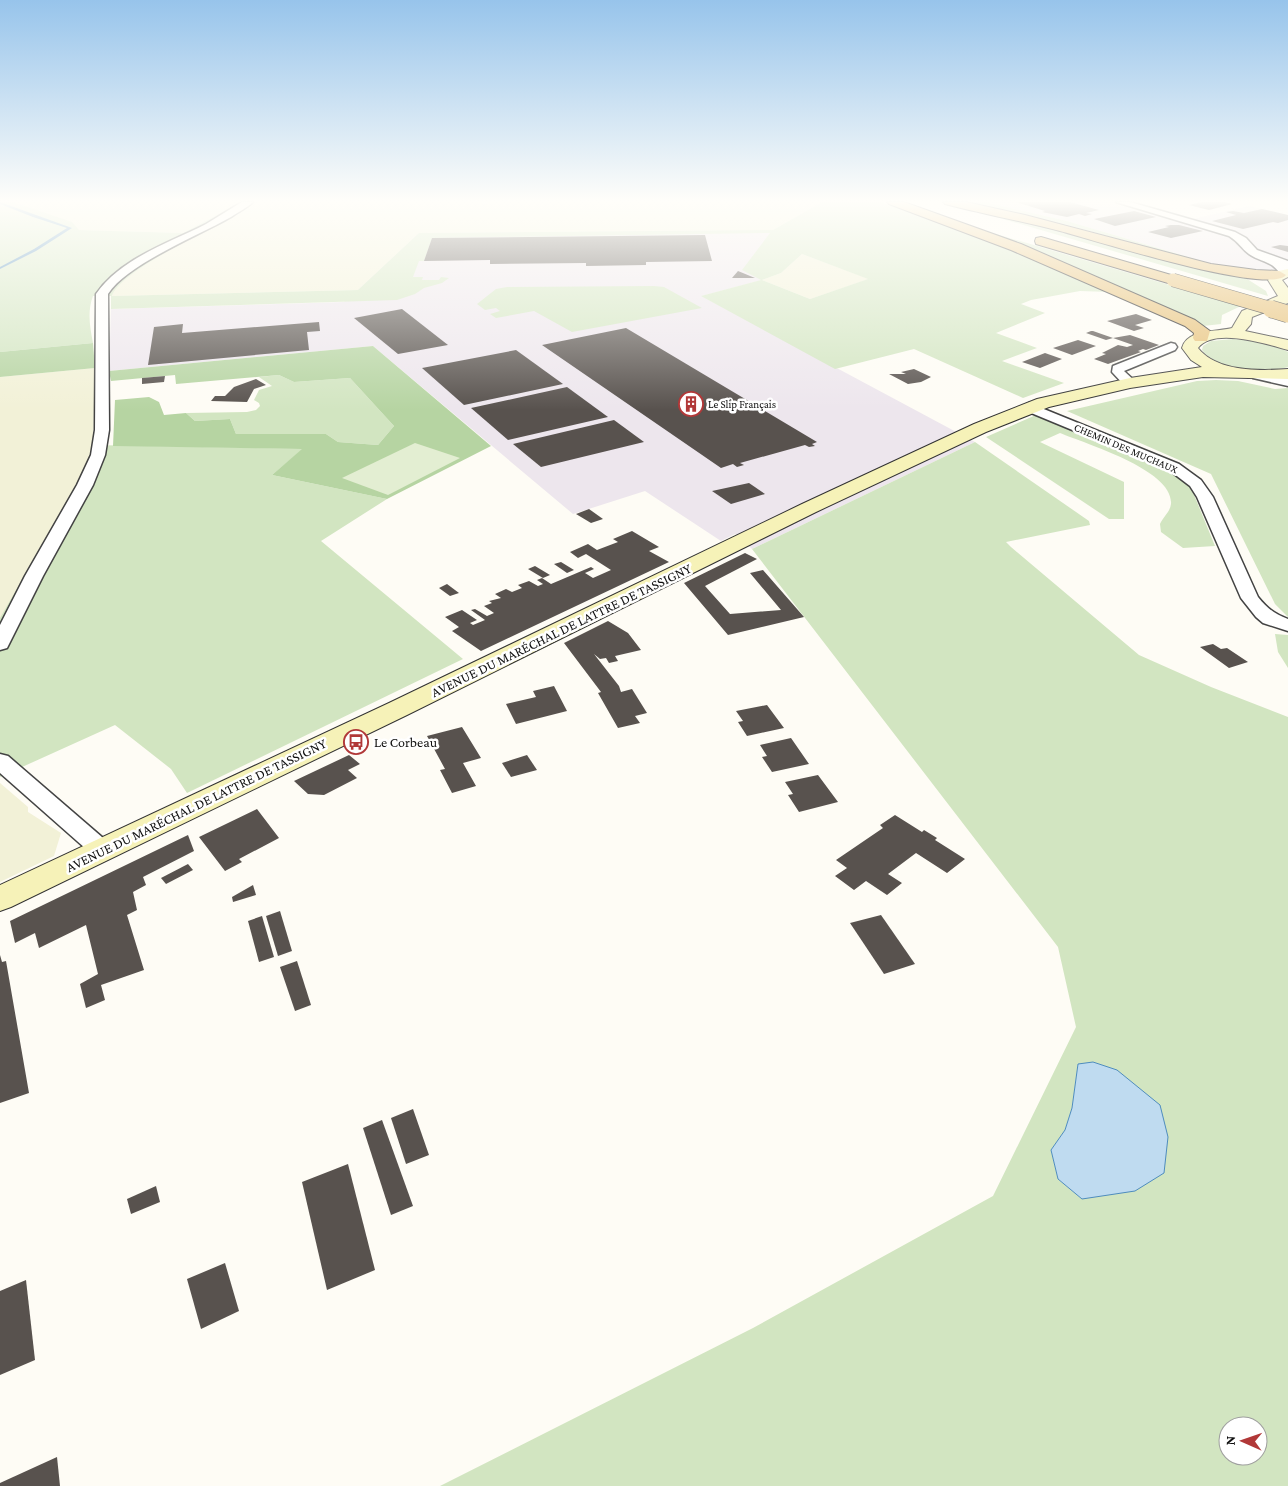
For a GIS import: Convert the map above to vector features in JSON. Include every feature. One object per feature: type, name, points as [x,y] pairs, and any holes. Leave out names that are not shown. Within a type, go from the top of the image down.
[{"type":"highway","points":[[1072,271],[1200,328],[1202,331],[1201,338]]},
{"type":"highway","points":[[1153,271],[1288,306]]},
{"type":"highway","points":[[1155,271],[1288,314]]},
{"type":"highway","points":[[1222,271],[1285,277]]},
{"type":"main road","points":[[1201,338],[1221,335],[1240,329],[1244,324],[1243,319],[1248,314],[1284,299],[1286,295],[1285,277]]},
{"type":"main road","points":[[1282,343],[1258,328],[1255,320],[1288,306]]},
{"type":"main road","points":[[1221,335],[1252,336],[1282,343]]},
{"type":"main road","name":"AVENUE DU MARÉCHAL DE LATTRE DE TASSIGNY","points":[[1201,338],[1191,344],[1190,348],[1192,353],[1211,364],[1237,372],[1258,375],[1288,374]]},
{"type":"main road","name":"AVENUE DU MARÉCHAL DE LATTRE DE TASSIGNY","points":[[0,899],[398,709],[925,453],[1029,407],[1130,383],[1183,366],[1192,353]]},
{"type":"main road","name":"AVENUE DU MARÉCHAL DE LATTRE DE TASSIGNY","points":[[1130,383],[1194,373],[1237,372]]},
{"type":"street","points":[[0,644],[34,576],[85,485],[98,455],[102,430],[101,299],[104,290],[125,271]]},
{"type":"street","points":[[1130,383],[1118,372],[1118,369],[1171,347]]},
{"type":"street","points":[[1258,375],[1288,382]]},
{"type":"street","name":"CHEMIN DES MUCHAUX","points":[[1029,407],[1161,461],[1182,472],[1196,483],[1205,497],[1250,598],[1262,613],[1270,619],[1288,625]]},
{"type":"street","points":[[0,761],[102,850]]},
{"type":"shaded area","points":[[377,271],[746,271],[762,280],[702,296],[975,442],[752,549],[735,534],[721,541],[645,491],[573,514],[373,346],[109,371],[111,309],[344,302]]},
{"type":"green space","points":[[0,271],[136,271],[119,285],[112,296],[358,290],[378,271],[415,271],[413,277],[423,277],[422,280],[439,280],[441,277],[449,278],[442,283],[424,288],[415,294],[397,300],[111,309],[111,296],[93,296],[90,325],[93,343],[0,352]]},
{"type":"green space","points":[[135,271],[378,271],[358,290],[112,296],[114,289]]},
{"type":"green space","points":[[745,271],[783,271],[762,280],[810,299],[868,279],[848,271],[1061,271],[1109,292],[1080,291],[1031,300],[1021,304],[1045,313],[996,333],[1037,348],[1002,361],[1064,383],[1023,398],[914,349],[835,369],[701,296],[761,280]]},
{"type":"green space","points":[[783,271],[848,271],[869,279],[810,299],[762,280]]},
{"type":"green space","points":[[1080,271],[1123,271],[1241,306],[1222,315],[1221,324],[1203,326],[1130,292]]},
{"type":"green space","points":[[1183,271],[1211,271],[1244,277],[1266,291],[1268,296]]},
{"type":"green space","points":[[507,287],[664,287],[702,308],[572,332],[534,311],[496,318],[490,314],[500,311],[496,308],[485,310],[477,304],[496,289]]},
{"type":"green space","points":[[1233,339],[1261,342],[1288,352],[1288,367],[1255,370],[1230,366],[1209,357],[1202,350],[1203,346],[1211,341]]},
{"type":"green space","points":[[93,343],[95,368],[0,377],[0,352]]},
{"type":"green space","points":[[373,346],[491,446],[387,499],[272,475],[302,449],[113,446],[115,400],[149,397],[159,402],[164,415],[186,413],[195,421],[230,419],[236,434],[326,434],[338,442],[378,445],[394,426],[350,378],[294,382],[279,375],[176,384],[175,375],[111,381],[109,371]]},
{"type":"green space","points":[[95,368],[93,445],[85,476],[30,566],[0,624],[0,377]]},
{"type":"green space","points":[[279,375],[294,382],[350,378],[394,426],[378,445],[338,442],[326,434],[236,434],[230,419],[195,421],[186,413],[247,412],[256,410],[260,406],[254,400],[259,390],[272,386],[259,377]]},
{"type":"green space","points":[[1197,381],[1238,381],[1275,389],[1288,388],[1288,617],[1275,604],[1211,474],[1067,411]]},
{"type":"green space","points":[[1036,415],[1050,419],[1169,469],[1188,480],[1215,546],[1183,548],[1161,532],[1160,524],[1171,504],[1168,492],[1159,480],[1144,469],[1126,460],[1060,433],[1040,442],[1124,482],[1124,519],[1109,519],[986,437]]},
{"type":"green space","points":[[975,442],[1089,521],[1090,525],[1006,542],[1011,547],[1139,655],[1211,687],[1288,717],[1288,1486],[440,1486],[753,1328],[993,1196],[1076,1027],[1058,947],[752,549]],"holes":[[[1078,1064],[1082,1199],[1058,1179],[1051,1150],[1065,1130],[1072,1108]]]},
{"type":"green space","points":[[415,443],[460,458],[388,495],[342,478]]},
{"type":"green space","points":[[93,445],[303,449],[272,475],[387,499],[321,541],[463,659],[187,793],[171,769],[115,725],[0,777],[0,618],[85,476]]},
{"type":"green space","points":[[1275,634],[1288,635],[1288,668],[1278,652]]},
{"type":"green space","points":[[0,783],[28,807],[28,812],[61,833],[54,856],[0,882]]},
{"type":"water","points":[[1093,1062],[1117,1070],[1160,1105],[1168,1137],[1164,1173],[1135,1191],[1082,1199],[1058,1179],[1051,1150],[1065,1130],[1072,1108],[1078,1064]]},
{"type":"building","points":[[739,271],[755,278],[732,278]]},
{"type":"building","points":[[402,309],[448,345],[398,354],[354,318]]},
{"type":"building","points":[[1136,314],[1152,320],[1135,325],[1144,328],[1134,331],[1107,321]]},
{"type":"building","points":[[319,322],[320,331],[307,332],[309,350],[148,365],[154,327],[183,324],[182,333]]},
{"type":"building","name":"Le Slip Français","points":[[626,328],[817,442],[812,444],[815,446],[809,447],[805,445],[740,463],[744,465],[737,467],[733,464],[721,468],[542,345]]},
{"type":"building","points":[[1091,331],[1113,338],[1106,340],[1086,333]]},
{"type":"building","points":[[1130,335],[1159,345],[1146,350],[1143,349],[1138,351],[1141,352],[1108,364],[1094,359],[1106,354],[1102,353],[1118,345],[1127,347],[1133,345],[1113,338]]},
{"type":"building","points":[[1078,340],[1096,346],[1072,355],[1053,348]]},
{"type":"building","points":[[516,350],[563,384],[464,405],[422,368]]},
{"type":"building","points":[[1045,353],[1062,359],[1040,368],[1022,362]]},
{"type":"building","points":[[914,369],[931,377],[921,382],[908,384],[889,374],[906,374],[901,372]]},
{"type":"building","points":[[165,376],[164,382],[142,384],[142,378]]},
{"type":"building","points":[[256,379],[266,385],[254,389],[247,402],[211,401],[215,396],[225,396],[234,387]]},
{"type":"building","points":[[567,387],[608,417],[508,440],[471,408]]},
{"type":"building","points":[[614,420],[644,442],[541,467],[513,444]]},
{"type":"building","points":[[749,483],[765,494],[731,504],[712,491]]},
{"type":"building","points":[[589,509],[603,519],[591,523],[576,514]]},
{"type":"building","points":[[632,531],[659,547],[649,551],[669,562],[481,651],[452,631],[459,627],[445,617],[462,610],[477,620],[470,623],[473,625],[485,620],[471,610],[475,609],[487,616],[494,613],[484,606],[492,603],[489,601],[501,598],[495,594],[506,589],[512,592],[522,588],[518,585],[529,581],[538,586],[543,584],[537,580],[542,578],[551,584],[591,567],[594,569],[585,573],[593,578],[611,570],[586,554],[578,558],[570,552],[588,544],[597,550],[618,542],[613,539]]},
{"type":"building","points":[[745,553],[757,559],[705,586],[730,614],[781,610],[750,573],[763,570],[804,617],[728,635],[684,583]]},
{"type":"building","points":[[561,562],[574,570],[567,573],[554,564]]},
{"type":"building","points":[[535,566],[550,575],[543,578],[528,569]]},
{"type":"building","points":[[447,584],[459,593],[450,596],[439,588]]},
{"type":"building","points":[[608,621],[628,633],[641,650],[615,656],[618,661],[609,663],[606,658],[600,659],[594,654],[619,686],[621,692],[632,689],[647,713],[635,716],[640,723],[618,728],[598,693],[601,692],[564,643]]},
{"type":"building","points":[[1213,644],[1221,649],[1227,648],[1248,662],[1229,668],[1200,647]]},
{"type":"building","points":[[554,686],[567,711],[516,724],[506,704],[536,697],[533,691]]},
{"type":"building","points":[[767,705],[784,728],[747,736],[738,722],[743,721],[736,711]]},
{"type":"building","points":[[462,727],[481,758],[463,763],[476,786],[452,793],[440,770],[445,769],[427,736]]},
{"type":"building","points":[[791,738],[809,764],[772,772],[762,757],[767,756],[760,745]]},
{"type":"building","points":[[349,755],[360,764],[348,770],[357,778],[324,795],[308,794],[294,781]]},
{"type":"building","points":[[527,755],[537,770],[511,777],[502,763]]},
{"type":"building","points":[[818,775],[838,802],[799,812],[788,795],[793,794],[785,782]]},
{"type":"building","points":[[257,809],[279,838],[239,859],[242,862],[225,871],[199,837]]},
{"type":"building","points":[[895,815],[922,832],[924,830],[937,838],[935,840],[965,859],[947,873],[916,853],[888,874],[902,883],[887,895],[866,881],[854,890],[835,876],[847,868],[836,860],[883,828],[880,825]]},
{"type":"building","points":[[188,835],[194,851],[143,877],[146,885],[133,892],[137,910],[127,915],[144,970],[101,985],[105,1000],[86,1008],[80,984],[98,974],[86,925],[39,948],[35,933],[15,943],[10,921]]},
{"type":"building","points":[[188,864],[193,870],[166,884],[161,878]]},
{"type":"building","points":[[253,885],[256,895],[233,902],[232,897]]},
{"type":"building","points":[[280,911],[292,951],[278,956],[266,916]]},
{"type":"building","points":[[881,915],[915,964],[884,974],[850,923]]},
{"type":"building","points":[[262,916],[274,957],[259,962],[248,921]]},
{"type":"building","points":[[0,955],[2,962],[6,961],[29,1093],[0,1103]]},
{"type":"building","points":[[297,961],[311,1005],[295,1011],[280,967]]},
{"type":"building","points":[[413,1109],[429,1155],[406,1164],[391,1118]]},
{"type":"building","points":[[382,1120],[413,1206],[391,1215],[363,1128]]},
{"type":"building","points":[[348,1164],[375,1270],[327,1290],[302,1182]]},
{"type":"building","points":[[156,1186],[160,1202],[131,1214],[127,1199]]},
{"type":"building","points":[[225,1263],[239,1311],[201,1329],[187,1279]]},
{"type":"building","points":[[26,1280],[35,1360],[0,1375],[0,1291]]},
{"type":"building","points":[[57,1457],[60,1486],[0,1486],[0,1483]]},
{"type":"place","name":"Le Slip Français","points":[[691,404]]},
{"type":"place","name":"Le Corbeau","points":[[356,742]]}]
